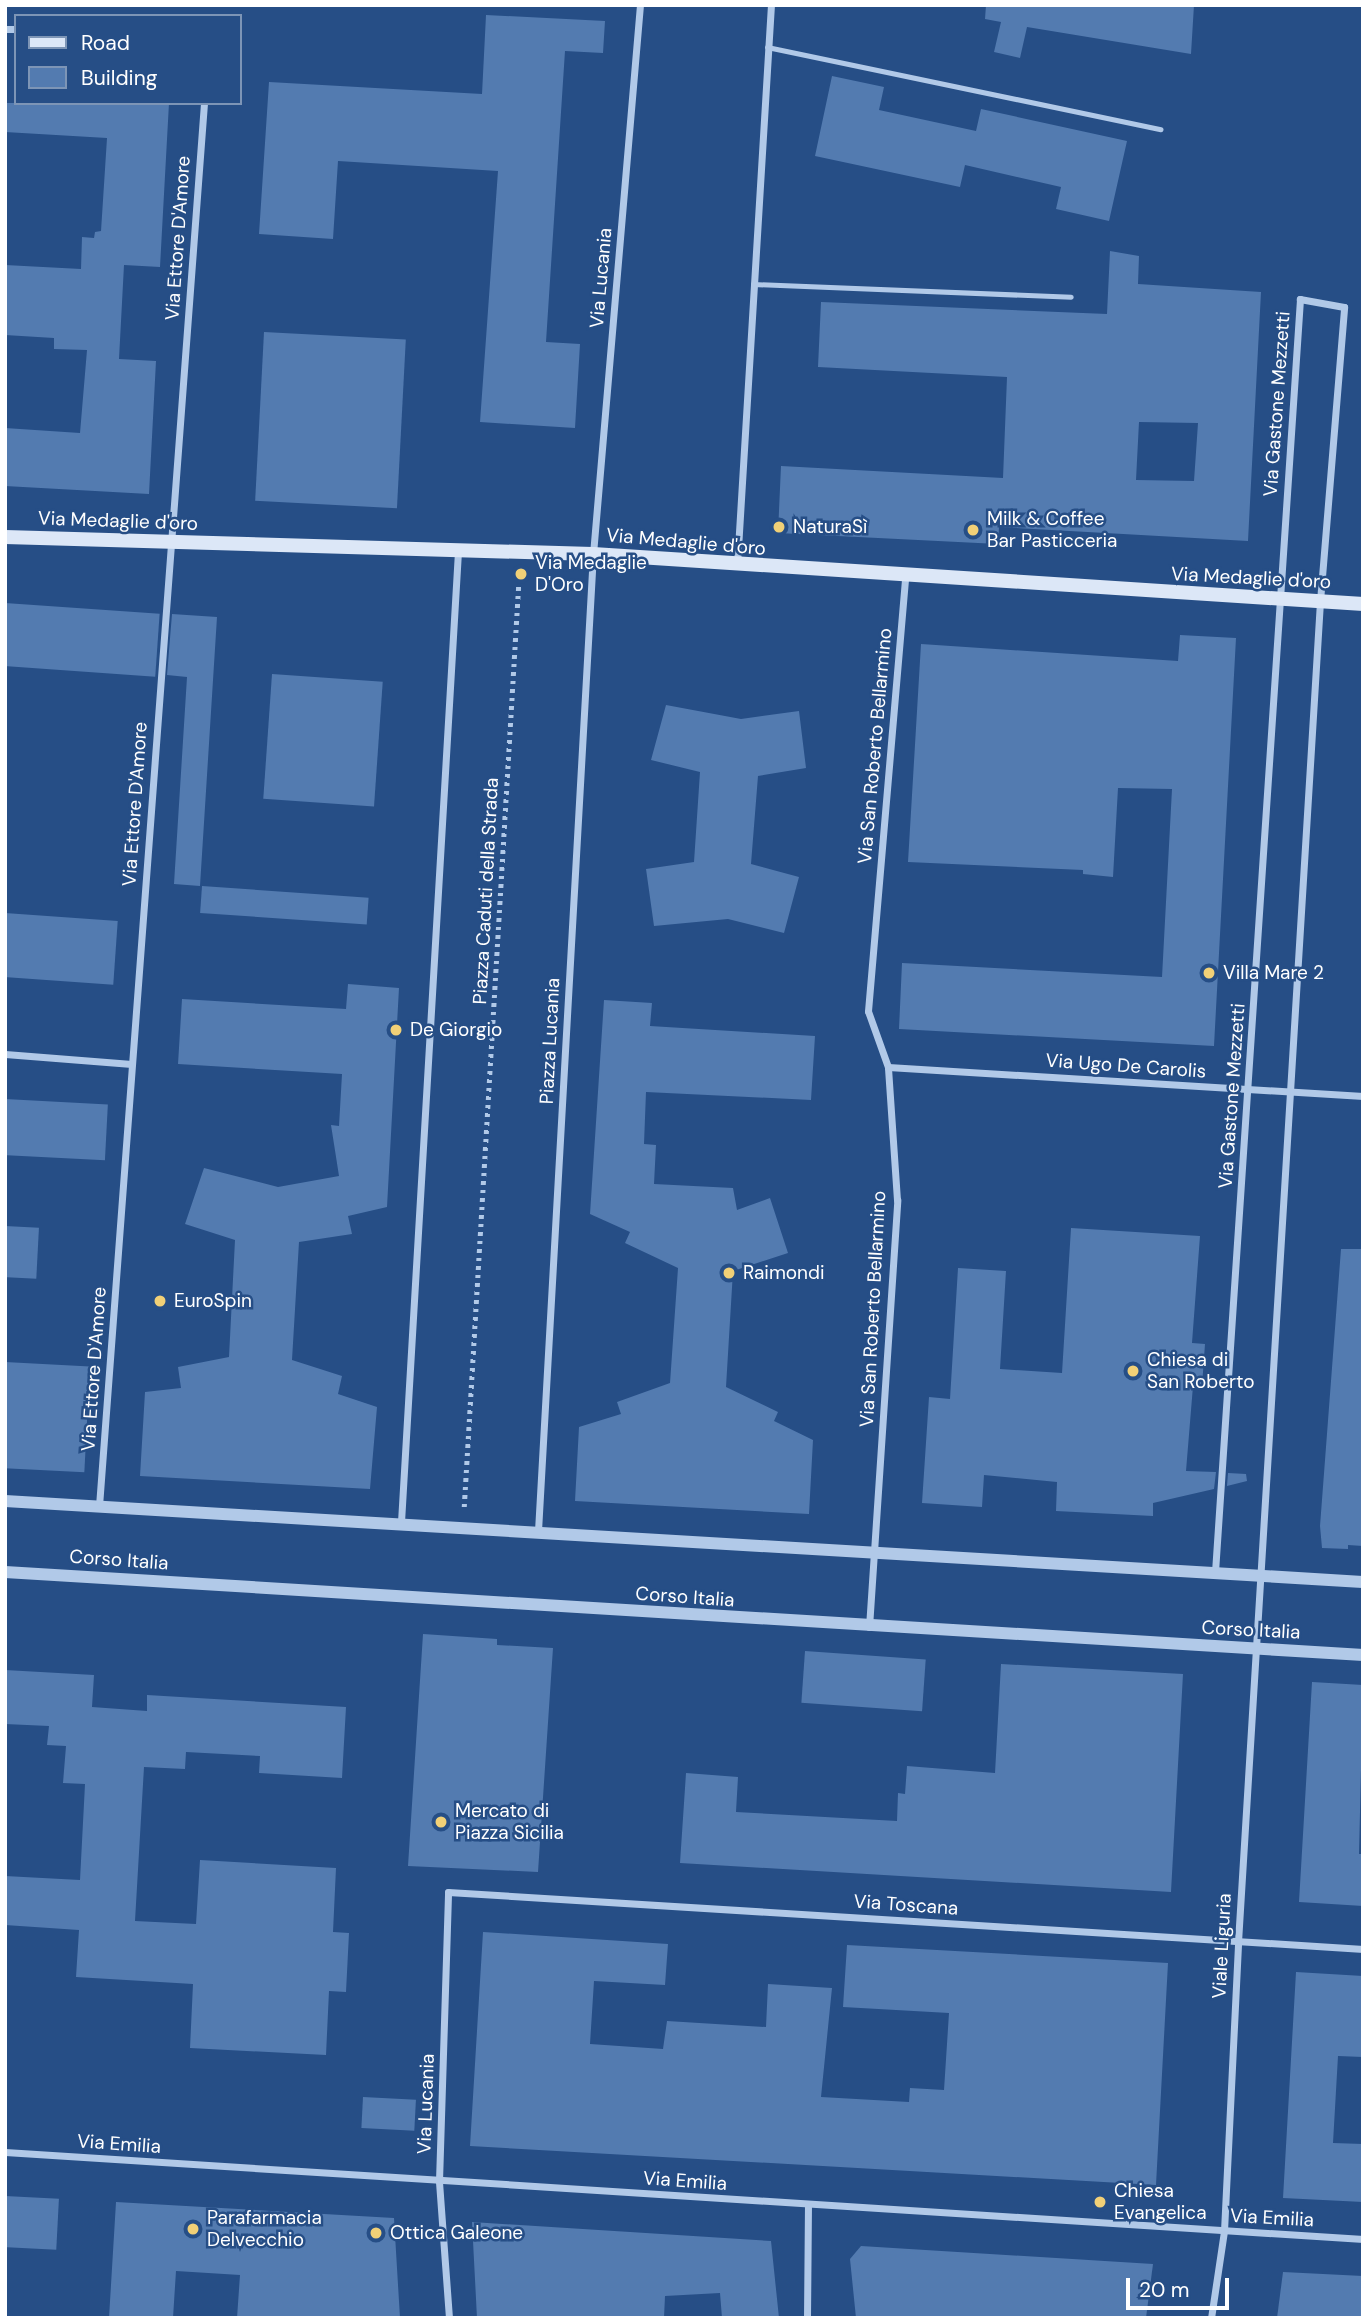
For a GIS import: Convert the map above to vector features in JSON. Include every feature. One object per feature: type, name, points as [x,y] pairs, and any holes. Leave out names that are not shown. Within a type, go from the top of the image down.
[{"type":"main road","name":"Via Medaglie d'oro","points":[[5,537],[593,554],[905,577],[1363,604]]},
{"type":"street","name":"Via Lucania","points":[[593,554],[640,5]]},
{"type":"street","points":[[737,566],[771,5]]},
{"type":"street","name":"Via Ettore D'Amore","points":[[99,1506],[204,105]]},
{"type":"street","name":"Via Gastone Mezzetti","points":[[1215,1573],[1300,299],[1344,307],[1320,601],[1261,1575]]},
{"type":"street","points":[[401,1522],[458,550]]},
{"type":"street","name":"Piazza Lucania","points":[[538,1531],[593,554]]},
{"type":"street","name":"Via San Roberto Bellarmino","points":[[869,1628],[898,1200],[888,1067],[868,1011],[905,577]]},
{"type":"street","points":[[5,1054],[132,1065]]},
{"type":"street","name":"Via Ugo De Carolis","points":[[888,1067],[1363,1096]]},
{"type":"street","points":[[5,1502],[463,1525],[1363,1582]]},
{"type":"street","name":"Corso Italia","points":[[5,1572],[869,1628],[1363,1655]]},
{"type":"street","name":"Viale Liguria","points":[[1212,2318],[1224,2231],[1238,1942],[1261,1575]]},
{"type":"street","name":"Via Lucania","points":[[447,1892],[439,2181],[449,2318]]},
{"type":"street","name":"Via Toscana","points":[[447,1892],[1363,1949]]},
{"type":"street","name":"Via Emilia","points":[[5,2152],[1363,2239]]},
{"type":"street","points":[[807,2318],[808,2204]]},
{"type":"lane","points":[[767,47],[1161,130]]},
{"type":"lane","points":[[753,284],[1071,297]]},
{"type":"path","name":"Piazza Caduti della Strada","points":[[463,1525],[520,551]]},
{"type":"building","points":[[986,5],[1194,5],[1191,54],[1027,27],[1020,58],[994,52],[1001,22],[985,19]]},
{"type":"building","points":[[486,15],[605,21],[603,53],[565,51],[546,342],[580,344],[575,428],[480,422],[498,171],[338,161],[333,239],[259,234],[269,82],[482,94]]},
{"type":"building","points":[[832,76],[884,87],[879,110],[976,131],[981,109],[1127,141],[1109,221],[1056,209],[1061,187],[965,165],[960,187],[815,156]]},
{"type":"building","points":[[5,103],[169,105],[160,267],[124,265],[119,359],[156,361],[149,494],[5,486],[5,428],[80,433],[87,350],[54,349],[54,338],[5,335],[5,265],[81,269],[82,237],[94,238],[95,232],[101,231],[107,138],[5,132]]},
{"type":"building","points":[[1110,251],[1139,256],[1138,284],[1261,292],[1248,541],[999,527],[998,544],[778,533],[781,466],[1003,478],[1007,377],[818,367],[821,302],[1107,314]],"holes":[[[1139,422],[1198,423],[1194,481],[1136,480]]]},
{"type":"building","points":[[264,332],[406,339],[397,508],[255,501]]},
{"type":"building","points":[[5,603],[160,614],[155,677],[5,666]]},
{"type":"building","points":[[172,614],[217,617],[200,886],[174,884],[187,677],[167,675]]},
{"type":"building","points":[[1180,635],[1236,638],[1214,1046],[899,1029],[902,963],[1162,977],[1172,789],[1118,788],[1113,877],[1083,874],[1083,870],[908,862],[921,644],[1178,661]]},
{"type":"building","points":[[272,674],[383,682],[374,806],[263,799]]},
{"type":"building","points":[[666,705],[741,719],[799,711],[806,768],[758,776],[751,864],[799,877],[784,933],[728,919],[654,926],[646,869],[694,862],[700,772],[651,760]]},
{"type":"building","points":[[202,886],[369,898],[367,925],[200,913]]},
{"type":"building","points":[[5,913],[118,921],[113,985],[5,977]]},
{"type":"building","points":[[348,984],[399,988],[387,1207],[348,1216],[352,1234],[299,1242],[292,1360],[342,1376],[338,1394],[377,1407],[370,1489],[140,1476],[145,1392],[181,1388],[178,1367],[229,1357],[235,1240],[185,1224],[204,1168],[278,1187],[339,1176],[331,1125],[339,1126],[342,1074],[178,1064],[182,999],[346,1009]]},
{"type":"building","points":[[604,1000],[652,1003],[650,1026],[815,1036],[811,1100],[646,1092],[644,1144],[656,1145],[654,1184],[733,1188],[737,1210],[770,1198],[788,1253],[733,1271],[726,1387],[778,1412],[774,1421],[813,1440],[809,1514],[575,1501],[579,1427],[621,1414],[617,1402],[670,1383],[678,1268],[625,1243],[630,1232],[590,1214]]},
{"type":"building","points":[[5,1099],[108,1104],[105,1160],[5,1155]]},
{"type":"building","points":[[5,1226],[39,1228],[36,1279],[5,1277]]},
{"type":"building","name":"Chiesa di San Roberto","points":[[1071,1228],[1200,1236],[1192,1343],[1205,1344],[1202,1386],[1193,1386],[1186,1471],[1216,1472],[1214,1489],[1153,1503],[1153,1516],[1056,1511],[1057,1482],[984,1475],[982,1507],[922,1503],[929,1397],[950,1399],[958,1268],[1006,1271],[1000,1369],[1062,1373]]},
{"type":"building","points":[[1341,1249],[1363,1249],[1363,1546],[1348,1545],[1348,1549],[1322,1548],[1320,1526]]},
{"type":"building","points":[[5,1362],[90,1366],[84,1472],[5,1468]]},
{"type":"building","points":[[1228,1473],[1246,1474],[1247,1481],[1227,1486]]},
{"type":"building","points":[[423,1634],[497,1639],[497,1645],[553,1648],[538,1872],[408,1866]]},
{"type":"building","points":[[805,1651],[926,1659],[922,1711],[801,1703]]},
{"type":"building","points":[[1001,1664],[1183,1674],[1171,1892],[680,1863],[686,1773],[738,1777],[736,1812],[897,1821],[898,1793],[905,1794],[907,1766],[995,1773]]},
{"type":"building","points":[[5,1670],[94,1675],[92,1707],[147,1711],[147,1695],[346,1707],[342,1778],[259,1773],[260,1756],[186,1752],[185,1769],[144,1767],[135,1921],[196,1924],[200,1860],[336,1868],[333,1932],[349,1933],[346,1992],[329,1991],[326,2055],[190,2048],[193,1984],[76,1977],[79,1930],[5,1925],[5,1876],[80,1880],[85,1784],[63,1783],[66,1746],[47,1745],[49,1726],[5,1724]]},
{"type":"building","points":[[1312,1682],[1363,1685],[1359,1854],[1363,1854],[1363,1906],[1299,1902]]},
{"type":"building","points":[[483,1932],[668,1944],[665,1985],[594,1981],[590,2044],[663,2049],[667,2021],[766,2027],[768,1984],[832,1988],[821,2097],[909,2102],[910,2088],[944,2090],[949,2013],[843,2007],[847,1945],[1168,1963],[1156,2185],[470,2146]]},
{"type":"building","points":[[1296,1972],[1363,1976],[1363,2057],[1338,2056],[1333,2143],[1363,2144],[1363,2202],[1283,2198]]},
{"type":"building","points":[[363,2097],[416,2100],[414,2131],[361,2128]]},
{"type":"building","points":[[5,2196],[59,2199],[56,2250],[5,2247]]},
{"type":"building","points":[[116,2202],[394,2218],[400,2318],[237,2318],[240,2275],[176,2271],[173,2318],[109,2318]]},
{"type":"building","points":[[472,2222],[771,2241],[779,2318],[722,2318],[720,2293],[665,2296],[664,2318],[477,2318]]},
{"type":"building","points":[[861,2246],[1153,2264],[1146,2318],[856,2318],[850,2259]]},
{"type":"building","points":[[1283,2272],[1363,2276],[1363,2318],[1277,2318]]},
{"type":"place","name":"NaturaSì","points":[[779,527]]},
{"type":"place","name":"Milk & Coffee Bar Pasticceria","points":[[973,530]]},
{"type":"place","name":"Via Medaglie D'Oro","points":[[521,574]]},
{"type":"place","name":"Villa Mare 2","points":[[1209,973]]},
{"type":"place","name":"De Giorgio","points":[[396,1030]]},
{"type":"place","name":"Raimondi","points":[[729,1273]]},
{"type":"place","name":"EuroSpin","points":[[160,1301]]},
{"type":"place","name":"Chiesa di San Roberto","points":[[1133,1371]]},
{"type":"place","name":"Mercato di Piazza Sicilia","points":[[441,1822]]},
{"type":"place","name":"Chiesa Evangelica","points":[[1100,2202]]},
{"type":"place","name":"Parafarmacia Delvecchio","points":[[193,2229]]},
{"type":"place","name":"Ottica Galeone","points":[[376,2233]]}]
